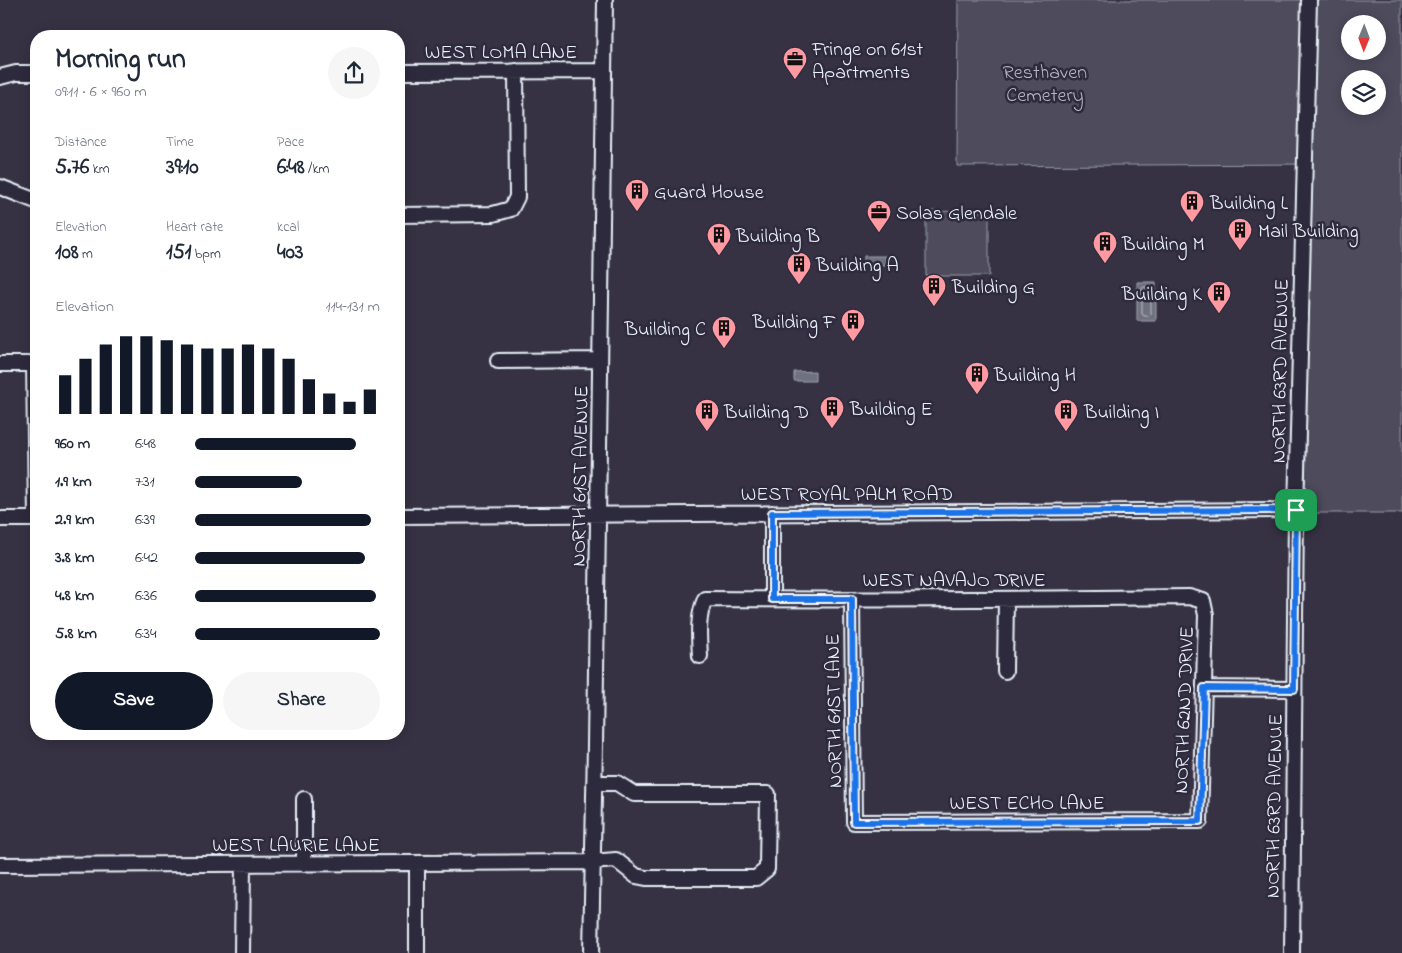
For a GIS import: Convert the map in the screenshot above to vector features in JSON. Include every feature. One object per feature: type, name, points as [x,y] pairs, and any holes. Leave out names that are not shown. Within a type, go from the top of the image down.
[{"type":"street","name":"NORTH 61ST AVENUE","points":[[591,953],[604,0]]},
{"type":"street","name":"NORTH 63RD AVENUE","points":[[1292,953],[1296,510],[1309,0]]},
{"type":"street","name":"WEST LOMA LANE","points":[[405,72],[604,71]]},
{"type":"street","points":[[405,215],[493,214],[511,209],[517,197],[516,72]]},
{"type":"street","points":[[0,77],[16,73],[30,73]]},
{"type":"street","points":[[0,187],[30,199]]},
{"type":"street","points":[[498,361],[600,360]]},
{"type":"street","points":[[0,364],[30,364]]},
{"type":"street","name":"WEST ROYAL PALM ROAD","points":[[405,516],[1296,510]]},
{"type":"street","points":[[772,513],[772,599]]},
{"type":"street","points":[[0,519],[30,519]]},
{"type":"street","name":"WEST NAVAJO DRIVE","points":[[700,656],[698,624],[704,599],[1006,600],[1189,598],[1203,601]]},
{"type":"street","name":"NORTH 61ST LANE","points":[[852,599],[854,822]]},
{"type":"street","points":[[1005,671],[1006,600]]},
{"type":"street","name":"NORTH 62ND DRIVE","points":[[1200,821],[1206,615],[1203,601]]},
{"type":"street","points":[[1204,688],[1294,689]]},
{"type":"street","name":"WEST LAURIE LANE","points":[[0,865],[592,862],[616,860],[636,876],[646,878],[756,878],[767,869],[768,794],[634,794],[618,783],[594,783]]},
{"type":"street","points":[[304,799],[304,864]]},
{"type":"street","name":"WEST ECHO LANE","points":[[854,822],[1200,821]]},
{"type":"street","points":[[417,863],[417,953]]},
{"type":"street","points":[[242,953],[243,864]]},
{"type":"green space","name":"Resthaven Cemetery","points":[[958,0],[1402,0],[1402,513],[1305,513],[1308,276],[1312,164],[957,166]]},
{"type":"green space","points":[[926,211],[989,212],[989,276],[926,276]]},
{"type":"water","points":[[864,256],[886,256],[886,265],[864,265]]},
{"type":"water","points":[[1137,282],[1156,282],[1156,321],[1137,321]]},
{"type":"water","points":[[815,371],[815,381],[794,381],[794,372]]},
{"type":"place","name":"Fringe on 61st Apartments","points":[[795,80]]},
{"type":"place","name":"Guard House","points":[[637,212]]},
{"type":"place","name":"Building L","points":[[1192,223]]},
{"type":"place","name":"Solas Glendale","points":[[879,233]]},
{"type":"place","name":"Mail Building","points":[[1240,251]]},
{"type":"place","name":"Building B","points":[[719,256]]},
{"type":"place","name":"Building M","points":[[1105,264]]},
{"type":"place","name":"Building A","points":[[799,285]]},
{"type":"place","name":"Building G","points":[[934,307]]},
{"type":"place","name":"Building K","points":[[1219,314]]},
{"type":"place","name":"Building F","points":[[853,342]]},
{"type":"place","name":"Building C","points":[[724,349]]},
{"type":"place","name":"Building H","points":[[977,395]]},
{"type":"place","name":"Building E","points":[[832,429]]},
{"type":"place","name":"Building D","points":[[707,432]]},
{"type":"place","name":"Building I","points":[[1066,432]]},
{"type":"route","points":[[1296,510],[1294,689],[1204,688],[1200,821],[854,822],[852,599],[772,599],[772,513],[1296,510]]}]
